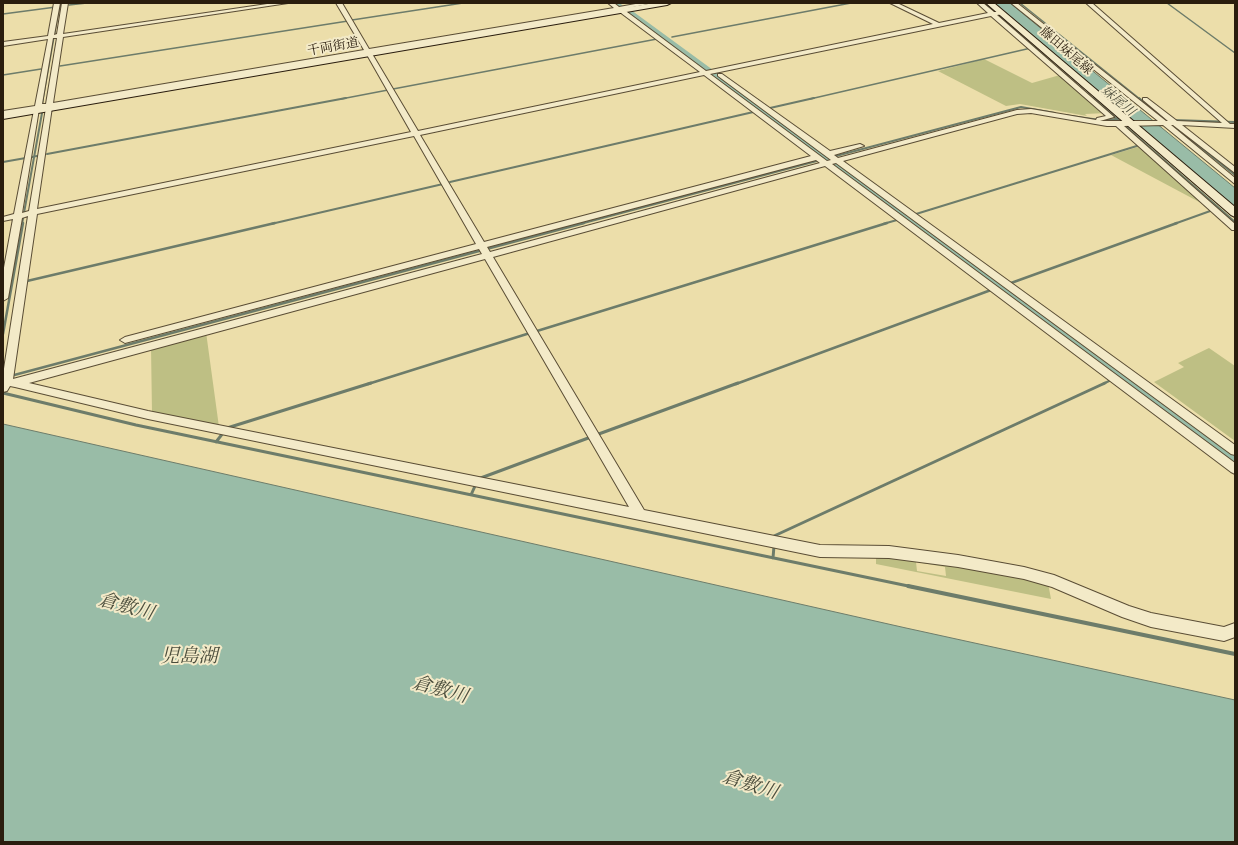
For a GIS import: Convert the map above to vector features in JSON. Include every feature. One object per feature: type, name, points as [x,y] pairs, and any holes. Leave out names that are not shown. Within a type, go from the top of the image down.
[{"type":"street","points":[[3,44],[285,3]]},
{"type":"street","points":[[339,3],[640,516]]},
{"type":"street","points":[[611,3],[624,8],[648,22]]},
{"type":"street","points":[[624,8],[650,3]]},
{"type":"street","name":"千両街道","points":[[3,116],[49,106],[624,8],[667,3]]},
{"type":"street","points":[[893,3],[938,25]]},
{"type":"street","points":[[913,132],[1022,111],[1099,119],[1111,117],[1031,48],[997,14],[980,3]]},
{"type":"street","name":"藤田妹尾線","points":[[990,3],[997,14],[1126,124],[1235,213]]},
{"type":"street","points":[[1014,3],[1169,123],[1235,171]]},
{"type":"street","points":[[1024,3],[1169,123],[1235,182]]},
{"type":"street","points":[[1089,3],[1224,122]]},
{"type":"street","points":[[7,382],[22,215],[33,158],[49,106],[50,69],[59,6]]},
{"type":"street","points":[[624,8],[826,160],[1005,289],[1235,451]]},
{"type":"street","points":[[3,219],[997,14]]},
{"type":"street","points":[[3,298],[22,215],[33,158],[38,108],[50,69],[54,36]]},
{"type":"street","points":[[710,72],[826,160]]},
{"type":"street","points":[[3,113],[38,108]]},
{"type":"street","points":[[1078,117],[1126,124],[1224,122],[1235,119]]},
{"type":"street","points":[[125,340],[485,250],[965,122]]},
{"type":"street","points":[[1169,123],[1224,122]]},
{"type":"street","points":[[1126,124],[1141,145],[1235,228]]},
{"type":"street","points":[[826,160],[867,144]]},
{"type":"street","points":[[908,219],[1235,469]]},
{"type":"street","points":[[7,382],[485,250]]},
{"type":"street","points":[[7,382],[148,415],[640,516],[820,551],[889,552],[990,567],[1054,581],[1127,612],[1151,620],[1224,634],[1235,630]]},
{"type":"green space","points":[[984,59],[1032,83],[1060,75],[1107,113],[1085,114],[1087,116],[1020,104],[1006,106],[938,71]]},
{"type":"green space","points":[[1141,147],[1203,204],[1111,155]]},
{"type":"green space","points":[[206,332],[219,427],[152,413],[151,347]]},
{"type":"green space","points":[[1209,348],[1235,366],[1235,441],[1154,382],[1184,367],[1178,363]]},
{"type":"green space","points":[[876,554],[923,559],[1048,583],[1051,599],[876,564]],"holes":[[[916,562],[945,567],[946,576],[917,571]]]},
{"type":"water","name":"妹尾川","points":[[995,3],[1010,3],[1235,188],[1235,207]]},
{"type":"water","name":"児島湖","points":[[3,424],[906,628],[1235,700],[1235,842],[3,842]]},
{"type":"waterway","points":[[43,99],[60,3]]},
{"type":"waterway","points":[[69,5],[87,3]]},
{"type":"waterway","points":[[352,20],[463,3]]},
{"type":"waterway","points":[[614,3],[619,6]]},
{"type":"waterway","points":[[672,37],[851,3]]},
{"type":"waterway","points":[[984,3],[1094,99]]},
{"type":"waterway","points":[[1020,3],[1140,99]]},
{"type":"waterway","points":[[1167,3],[1235,53]]},
{"type":"waterway","points":[[3,14],[56,7]]},
{"type":"waterway","points":[[628,12],[1235,462]]},
{"type":"waterway","points":[[60,66],[348,21]]},
{"type":"waterway","points":[[393,89],[657,39]]},
{"type":"waterway","points":[[810,99],[1031,48]]},
{"type":"waterway","points":[[3,75],[41,69]]},
{"type":"waterway","points":[[341,99],[388,90]]},
{"type":"waterway","points":[[42,105],[43,98]]},
{"type":"waterway","points":[[47,154],[346,98]]},
{"type":"waterway","points":[[770,108],[814,98]]},
{"type":"waterway","points":[[1093,98],[1117,119]]},
{"type":"waterway","points":[[1139,98],[1235,175]]},
{"type":"waterway","points":[[836,156],[1021,107],[1055,113]]},
{"type":"waterway","points":[[450,182],[762,110]]},
{"type":"waterway","points":[[34,157],[42,113]]},
{"type":"waterway","points":[[1064,115],[1100,120],[1117,119]]},
{"type":"waterway","points":[[1117,119],[1235,222]]},
{"type":"waterway","points":[[1173,120],[1235,122]]},
{"type":"waterway","points":[[916,214],[1140,145]]},
{"type":"waterway","points":[[3,162],[34,157]]},
{"type":"waterway","points":[[22,224],[34,157]]},
{"type":"waterway","points":[[580,224],[828,158]]},
{"type":"waterway","points":[[271,224],[443,184]]},
{"type":"waterway","points":[[1174,224],[1213,210]]},
{"type":"waterway","points":[[883,224],[897,220]]},
{"type":"waterway","points":[[3,334],[23,223]]},
{"type":"waterway","points":[[27,281],[275,223]]},
{"type":"waterway","points":[[3,378],[584,223]]},
{"type":"waterway","points":[[537,331],[887,223]]},
{"type":"waterway","points":[[1011,283],[1177,223]]},
{"type":"waterway","points":[[736,384],[991,290]]},
{"type":"waterway","points":[[368,384],[530,333]]},
{"type":"waterway","points":[[1105,383],[1111,380]]},
{"type":"waterway","points":[[227,428],[371,383]]},
{"type":"waterway","points":[[596,435],[738,383]]},
{"type":"waterway","points":[[774,536],[1105,383]]},
{"type":"waterway","points":[[3,393],[136,425],[216,442]]},
{"type":"waterway","points":[[216,442],[223,433]]},
{"type":"waterway","points":[[478,479],[591,437]]},
{"type":"waterway","points":[[216,442],[471,495]]},
{"type":"waterway","points":[[471,495],[475,486]]},
{"type":"waterway","points":[[471,495],[773,558]]},
{"type":"waterway","points":[[773,558],[774,546]]},
{"type":"waterway","points":[[773,558],[913,587]]},
{"type":"waterway","points":[[908,586],[1235,654]]},
{"type":"water label","name":"倉敷川","points":[[126,607]]},
{"type":"water label","name":"倉敷川","points":[[440,690]]},
{"type":"water label","name":"倉敷川","points":[[750,785]]}]
